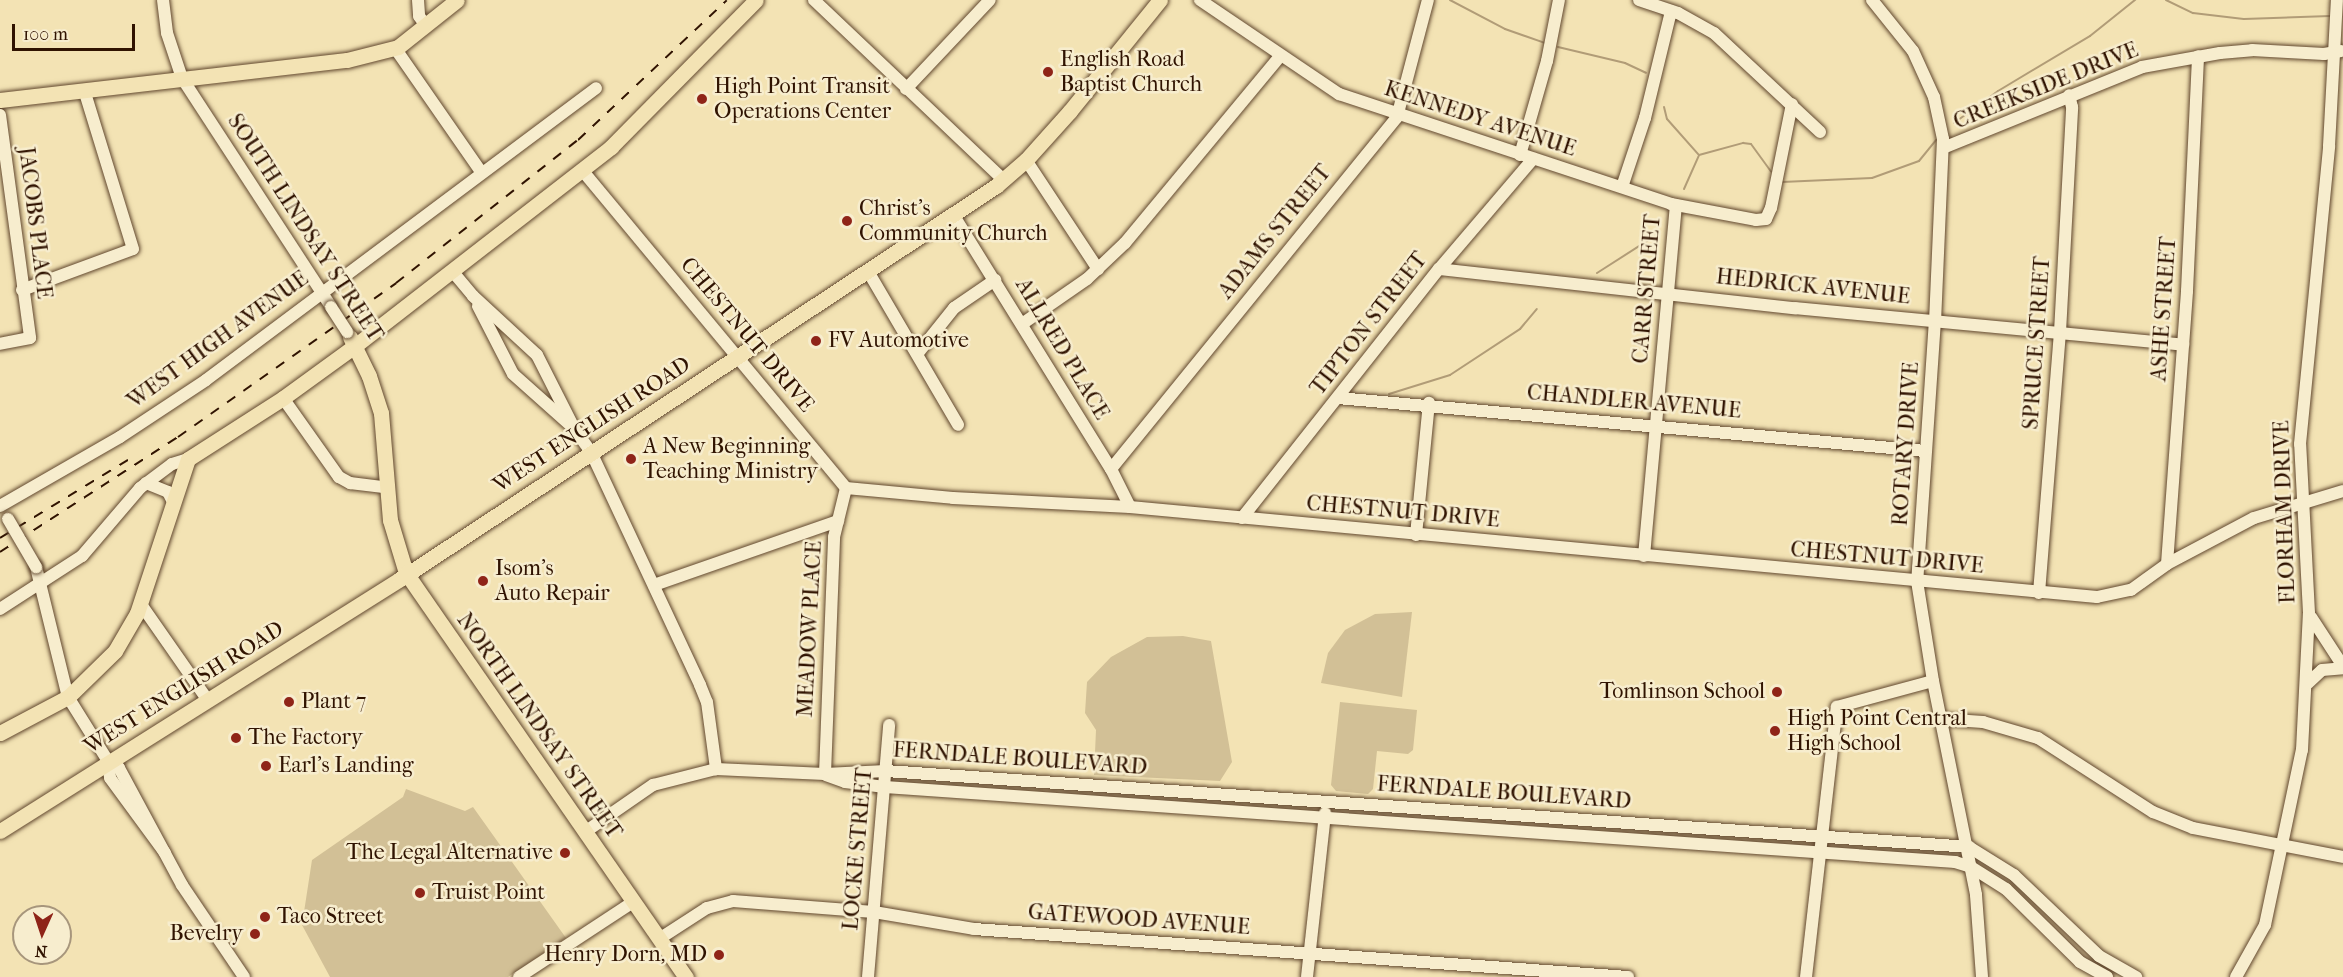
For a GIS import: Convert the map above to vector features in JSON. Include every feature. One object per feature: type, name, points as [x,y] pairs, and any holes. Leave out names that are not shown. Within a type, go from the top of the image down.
[{"type":"main road","points":[[0,100],[347,60],[394,48],[426,26],[457,0]]},
{"type":"main road","points":[[0,733],[68,697],[115,651],[140,603],[188,459],[283,398],[351,338],[453,272],[582,170],[638,123],[756,0]]},
{"type":"main road","name":"WEST ENGLISH ROAD","points":[[0,831],[406,573],[954,216],[1004,180],[1026,160],[1160,0]]},
{"type":"main road","name":"SOUTH LINDSAY STREET","points":[[351,338],[381,413],[388,488]]},
{"type":"main road","name":"NORTH LINDSAY STREET","points":[[388,488],[395,547],[406,573],[686,977]]},
{"type":"street","name":"SOUTH LINDSAY STREET","points":[[163,0],[167,33],[182,78],[351,338]]},
{"type":"street","points":[[418,0],[418,16],[426,26]]},
{"type":"street","points":[[814,0],[1004,180]]},
{"type":"street","points":[[906,89],[990,0]]},
{"type":"street","name":"KENNEDY AVENUE","points":[[1200,0],[1326,87],[1398,114],[1676,205],[1756,220],[1764,221],[1768,216],[1792,104]]},
{"type":"street","name":"ADAMS STREET","points":[[1112,469],[1398,114],[1428,0]]},
{"type":"street","points":[[1520,155],[1547,61],[1559,0]]},
{"type":"street","points":[[1639,0],[1671,11],[1714,33],[1820,132]]},
{"type":"street","name":"ROTARY DRIVE","points":[[1872,0],[1898,30],[1926,78],[1938,112],[1943,148],[1935,320],[1917,581],[1940,719],[1969,847],[1983,977]]},
{"type":"street","name":"FLORHAM DRIVE","points":[[2236,977],[2265,925],[2284,846],[2302,750],[2308,683],[2309,613],[2300,444],[2339,52],[2337,0]]},
{"type":"street","name":"CARR STREET","points":[[1622,187],[1645,118],[1671,11]]},
{"type":"street","points":[[394,48],[482,172]]},
{"type":"street","name":"CREEKSIDE DRIVE","points":[[1943,148],[2142,66],[2198,56],[2252,50],[2339,52]]},
{"type":"street","points":[[1022,324],[1098,269],[1146,219],[1280,56]]},
{"type":"street","name":"ASHE STREET","points":[[2167,564],[2183,345],[2198,56]]},
{"type":"street","name":"WEST HIGH AVENUE","points":[[0,505],[120,436],[206,380],[596,88]]},
{"type":"street","points":[[22,290],[133,249],[84,90]]},
{"type":"street","name":"SPRUCE STREET","points":[[2039,593],[2060,332],[2071,130],[2069,95]]},
{"type":"street","name":"JACOBS PLACE","points":[[0,115],[30,338],[0,344]]},
{"type":"street","name":"TIPTON STREET","points":[[1242,518],[1439,269],[1533,159]]},
{"type":"street","points":[[1026,160],[1098,269]]},
{"type":"street","name":"CHESTNUT DRIVE","points":[[582,170],[846,488],[964,499],[1130,507],[2097,597],[2116,595],[2142,584],[2167,564],[2234,528],[2302,502],[2343,491]]},
{"type":"street","name":"CARR STREET","points":[[1644,556],[1676,205]]},
{"type":"street","name":"ALLRED PLACE","points":[[954,216],[1112,469],[1130,507]]},
{"type":"street","name":"HEDRICK AVENUE","points":[[1439,269],[1475,276],[1667,292],[1795,309],[1935,320],[2183,345]]},
{"type":"street","points":[[453,272],[473,297],[537,355],[575,430],[591,452],[707,702],[716,769]]},
{"type":"street","points":[[869,273],[958,424]]},
{"type":"street","points":[[918,353],[954,308],[995,280]]},
{"type":"street","points":[[473,297],[513,374],[575,430]]},
{"type":"street","points":[[283,398],[339,477],[350,483],[388,488]]},
{"type":"street","name":"CHANDLER AVENUE","points":[[1338,398],[1429,403],[1925,451]]},
{"type":"street","points":[[1416,535],[1429,403]]},
{"type":"street","points":[[0,609],[82,556],[146,483],[172,464],[188,459]]},
{"type":"street","points":[[146,483],[168,492],[173,502]]},
{"type":"street","name":"MEADOW PLACE","points":[[825,774],[838,521],[846,488]]},
{"type":"street","points":[[0,505],[36,567],[68,697],[108,761],[120,769],[165,848],[165,853],[238,975]]},
{"type":"street","points":[[654,585],[838,521]]},
{"type":"street","points":[[140,603],[207,699]]},
{"type":"street","points":[[2308,683],[2322,670],[2343,667],[2309,613]]},
{"type":"street","points":[[1806,977],[1837,707],[1933,681]]},
{"type":"street","points":[[1940,719],[1983,722],[2021,731],[2057,748],[2167,819],[2193,828],[2343,857]]},
{"type":"street","name":"LOCKE STREET","points":[[868,977],[889,725]]},
{"type":"street","name":"FERNDALE BOULEVARD","points":[[585,832],[653,785],[716,769],[825,774],[886,771],[1969,847],[2014,875],[2090,949],[2136,977]]},
{"type":"street","name":"FERNDALE BOULEVARD","points":[[825,774],[845,782],[885,786],[1954,862],[1971,867],[2006,889],[2080,962],[2107,977]]},
{"type":"street","points":[[1307,977],[1326,802]]},
{"type":"street","points":[[519,977],[633,902]]},
{"type":"street","name":"GATEWOOD AVENUE","points":[[658,939],[707,908],[727,902],[874,912],[974,929],[1628,977]]},
{"type":"shaded area","points":[[1412,612],[1402,697],[1321,683],[1328,653],[1345,630],[1375,614]]},
{"type":"shaded area","points":[[1183,636],[1211,641],[1232,762],[1220,781],[1094,775],[1096,730],[1085,713],[1087,682],[1111,657],[1147,637]]},
{"type":"shaded area","points":[[1340,702],[1417,710],[1413,750],[1408,754],[1377,751],[1373,789],[1368,794],[1336,791],[1331,785]]},
{"type":"shaded area","name":"Truist Point","points":[[406,789],[465,811],[473,807],[566,938],[508,977],[330,977],[302,925],[312,860],[403,797]]},
{"type":"waterway","points":[[1450,0],[1505,29],[1545,43]]},
{"type":"waterway","points":[[1954,123],[1998,91],[2090,36],[2135,0]]},
{"type":"waterway","points":[[2166,0],[2193,13],[2244,19],[2330,16]]},
{"type":"waterway","points":[[1558,47],[1625,63],[1646,73]]},
{"type":"waterway","points":[[1664,107],[1667,119],[1698,154]]},
{"type":"waterway","points":[[1782,182],[1872,178],[1919,161],[1936,140]]},
{"type":"waterway","points":[[1684,189],[1699,155],[1743,143],[1751,144],[1771,172]]},
{"type":"waterway","points":[[1597,273],[1658,234]]},
{"type":"waterway","points":[[1389,394],[1450,375],[1520,329],[1537,309]]},
{"type":"railway","points":[[0,552],[178,437],[396,283],[578,140],[727,0]]},
{"type":"railway","points":[[0,538],[128,460]]},
{"type":"place","name":"English Road Baptist Church","points":[[1048,72]]},
{"type":"place","name":"High Point Transit Operations Center","points":[[702,99]]},
{"type":"place","name":"Christ's Community Church","points":[[847,221]]},
{"type":"place","name":"FV Automotive","points":[[816,341]]},
{"type":"place","name":"A New Beginning Teaching Ministry","points":[[631,459]]},
{"type":"place","name":"Isom's Auto Repair","points":[[483,581]]},
{"type":"place","name":"Tomlinson School","points":[[1777,692]]},
{"type":"place","name":"Plant 7","points":[[289,702]]},
{"type":"place","name":"High Point Central High School","points":[[1775,731]]},
{"type":"place","name":"The Factory","points":[[236,738]]},
{"type":"place","name":"Earl's Landing","points":[[266,766]]},
{"type":"place","name":"The Legal Alternative","points":[[565,853]]},
{"type":"place","name":"Truist Point","points":[[420,893]]},
{"type":"place","name":"Taco Street","points":[[265,917]]},
{"type":"place","name":"Bevelry","points":[[255,934]]},
{"type":"place","name":"Henry Dorn, MD","points":[[719,955]]}]
